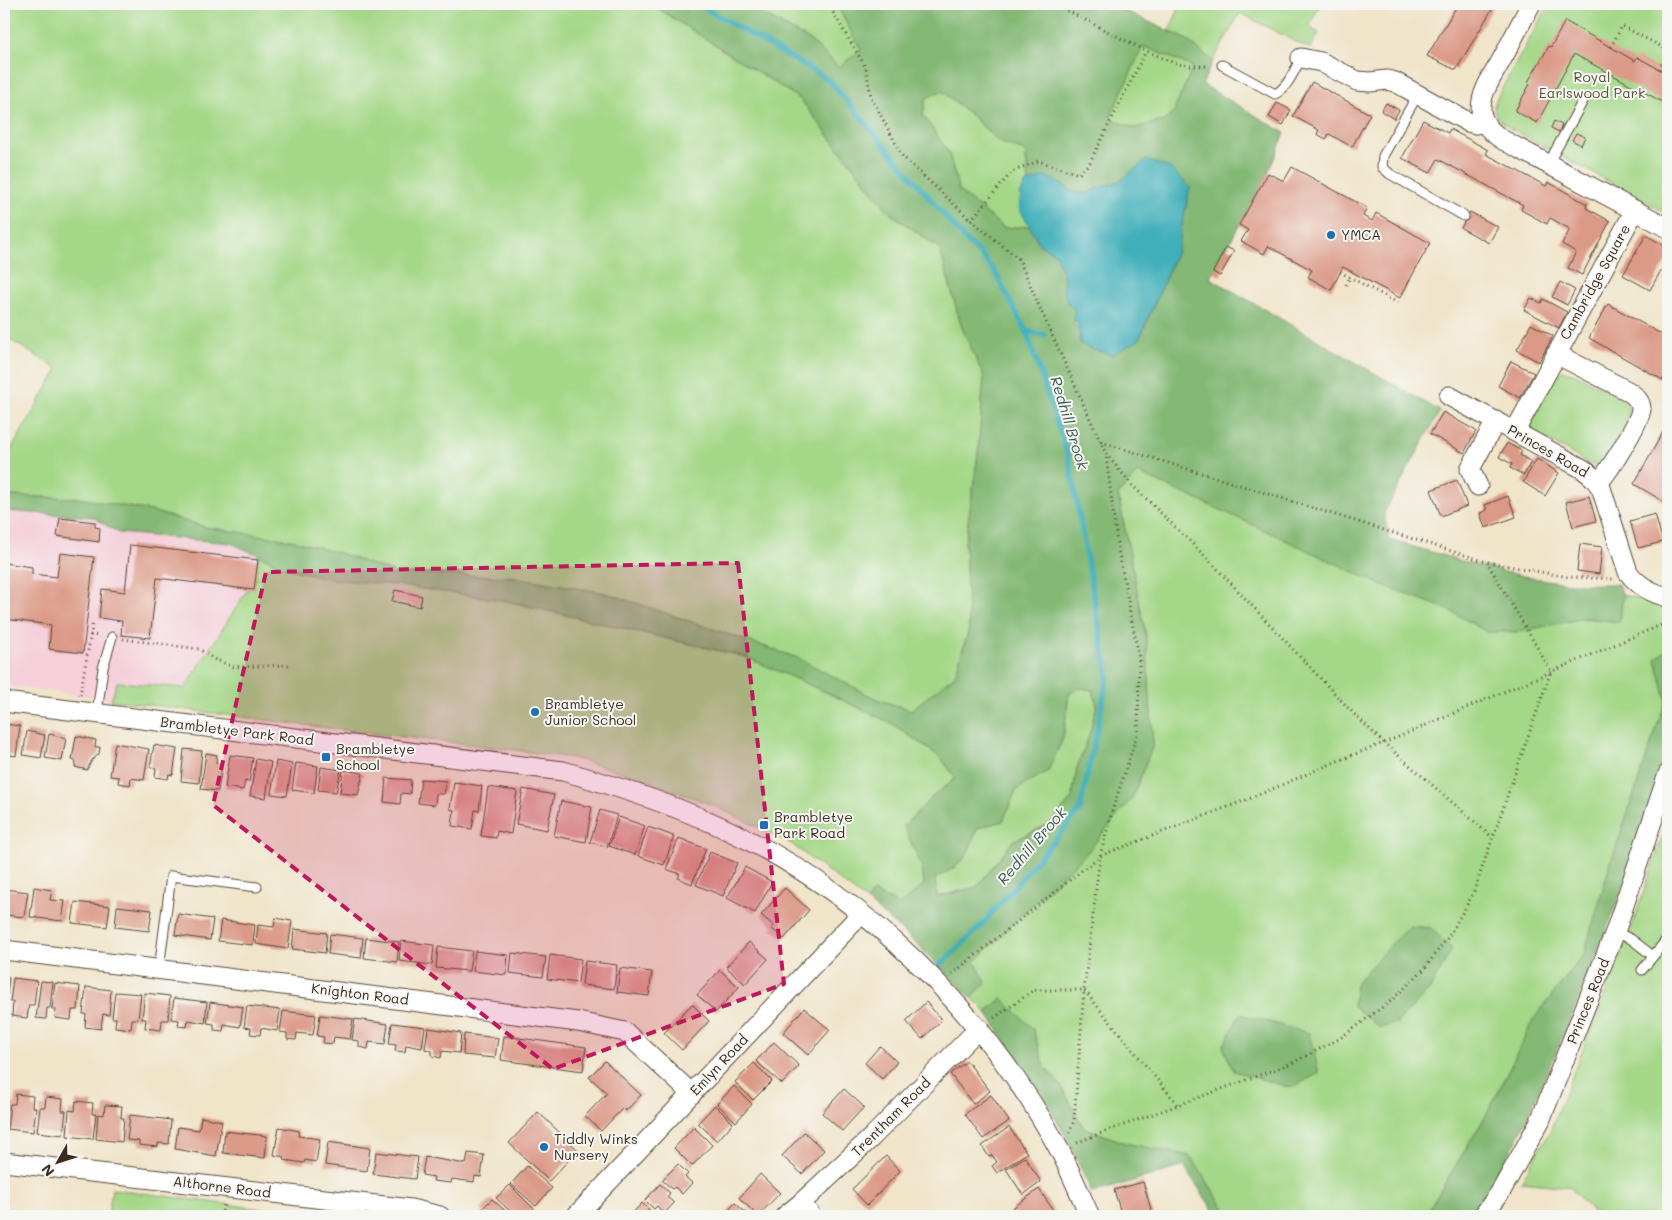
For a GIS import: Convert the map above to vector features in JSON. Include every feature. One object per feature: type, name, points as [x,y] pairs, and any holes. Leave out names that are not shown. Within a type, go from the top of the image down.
[{"type":"street","points":[[1531,4],[1486,91],[1481,108],[1485,122],[1498,137],[1668,228]]},
{"type":"street","points":[[1301,58],[1321,62],[1357,81],[1390,80],[1468,122],[1476,124],[1485,122]]},
{"type":"street","name":"Cambridge Square","points":[[1515,431],[1634,210]]},
{"type":"street","name":"Cambridge Square","points":[[1556,354],[1628,391],[1640,403],[1639,415],[1628,438],[1608,471],[1598,483]]},
{"type":"street","name":"Princes Road","points":[[1449,396],[1590,474],[1598,483],[1625,566],[1633,579]]},
{"type":"street","points":[[1478,486],[1470,469],[1496,421]]},
{"type":"street","points":[[1633,579],[1647,590],[1668,597]]},
{"type":"street","name":"Brambletye Park Road","points":[[4,702],[564,771],[615,786],[718,825],[799,869],[861,914],[941,985],[978,1028],[1030,1100],[1061,1152],[1090,1216]]},
{"type":"street","name":"Princes Road","points":[[1483,1216],[1501,1191],[1540,1121],[1615,932],[1668,774]]},
{"type":"street","name":"Emlyn Road","points":[[576,1216],[861,914]]},
{"type":"street","name":"Knighton Road","points":[[4,950],[578,1022],[625,1032],[692,1094]]},
{"type":"street","name":"Trentham Road","points":[[785,1216],[806,1210],[872,1137],[978,1028]]},
{"type":"street","name":"Althorne Road","points":[[4,1162],[412,1209],[440,1216]]},
{"type":"lane","points":[[1222,65],[1275,94],[1280,92],[1301,58]]},
{"type":"lane","points":[[1418,94],[1383,156],[1382,167],[1390,174],[1464,216]]},
{"type":"lane","points":[[1548,164],[1584,99]]},
{"type":"lane","points":[[97,712],[103,668],[112,638]]},
{"type":"lane","points":[[159,969],[171,876],[257,887]]},
{"type":"lane","points":[[1615,932],[1631,939],[1654,956]]},
{"type":"lane","points":[[1642,970],[1667,939]]},
{"type":"path","points":[[828,4],[866,68],[870,97],[903,157],[971,220],[1019,259],[1106,454],[1132,484],[1208,559],[1354,714],[1384,743],[1492,837]]},
{"type":"path","points":[[1054,4],[1146,51],[1187,66],[1222,65]]},
{"type":"path","points":[[1611,47],[1622,26],[1668,50],[1659,69]]},
{"type":"path","points":[[971,220],[1012,172],[1038,161],[1079,174],[1090,162],[1146,51]]},
{"type":"path","points":[[1340,272],[1400,304]]},
{"type":"path","points":[[1346,285],[1350,277]]},
{"type":"path","points":[[1100,442],[1487,562],[1568,577],[1633,579]]},
{"type":"path","points":[[1061,1152],[1074,1121],[1084,990],[1100,856],[1114,804],[1138,732],[1139,658],[1118,543],[1106,454]]},
{"type":"path","points":[[1061,1152],[1088,1138],[1290,1064],[1339,1038],[1391,1001],[1424,969],[1449,936],[1473,894],[1551,671],[1487,562]]},
{"type":"path","points":[[77,710],[92,622]]},
{"type":"path","points":[[959,967],[1100,856],[1251,798],[1668,622]]},
{"type":"path","points":[[90,635],[199,649],[214,659],[234,667],[290,665]]},
{"type":"path","points":[[978,1028],[1034,990],[1084,990]]},
{"type":"path","points":[[1084,990],[1178,1105]]},
{"type":"highlighted area","points":[[738,563],[784,984],[553,1069],[213,805],[266,572]]},
{"type":"shaded area","name":"Brambletye Junior School","points":[[4,511],[93,517],[119,533],[231,543],[290,569],[331,579],[395,585],[873,893],[867,901],[790,843],[713,805],[632,775],[573,758],[342,730],[4,685]]},
{"type":"green space","points":[[4,4],[651,4],[800,99],[890,213],[940,249],[961,325],[984,377],[978,454],[965,543],[969,629],[955,675],[911,710],[876,699],[798,658],[606,593],[515,577],[395,573],[339,553],[205,527],[151,511],[78,498],[4,496],[4,462],[58,369],[4,336]]},
{"type":"green space","points":[[651,4],[745,4],[811,41],[839,67],[861,50],[838,7],[833,4],[1110,4],[1184,38],[1213,61],[1202,84],[1285,133],[1268,173],[1210,278],[1440,411],[1384,513],[1389,540],[1523,576],[1575,584],[1618,584],[1623,595],[1620,622],[1585,618],[1518,632],[1487,632],[1449,610],[1375,582],[1138,473],[1118,494],[1146,636],[1153,745],[1132,798],[1085,855],[975,962],[986,982],[972,998],[908,936],[867,901],[873,892],[899,905],[924,885],[922,867],[904,826],[931,798],[956,778],[940,757],[893,724],[746,657],[502,600],[395,585],[331,579],[290,569],[231,543],[119,533],[93,517],[4,511],[4,496],[78,498],[151,511],[205,527],[292,540],[339,553],[395,573],[515,577],[606,593],[798,658],[876,699],[911,710],[955,675],[969,629],[965,543],[978,454],[984,377],[961,325],[940,249],[890,213],[800,99]],"holes":[[[1143,46],[1193,67],[1174,111],[1164,121],[1134,128],[1110,118]],[[942,91],[999,142],[1025,151],[1029,183],[1046,176],[1073,192],[1086,193],[1120,181],[1146,160],[1177,251],[1139,340],[1080,343],[1079,330],[1074,324],[1075,309],[1063,287],[1064,277],[1056,254],[1040,245],[1030,226],[1004,228],[959,191],[949,153],[923,115],[926,98]],[[1079,688],[1093,690],[1097,705],[1089,736],[1077,768],[1072,798],[1051,823],[1013,841],[977,887],[937,897],[935,878],[963,859],[977,828],[1003,821],[1016,790],[1048,771],[1063,738],[1069,694]]]},
{"type":"green space","points":[[745,4],[833,4],[838,7],[861,50],[839,67],[811,41]]},
{"type":"green space","points":[[1181,4],[1313,4],[1319,7],[1309,27],[1319,33],[1311,48],[1240,13],[1213,61],[1184,38],[1169,31]]},
{"type":"green space","name":"Royal Earlswood Park","points":[[1549,4],[1668,4],[1668,214],[1510,128],[1495,113],[1495,101]]},
{"type":"green space","points":[[1143,46],[1193,67],[1174,111],[1120,181],[1086,193],[1110,118]]},
{"type":"green space","points":[[942,91],[999,142],[1025,151],[1029,183],[1025,184],[1020,206],[1030,226],[1004,228],[959,191],[949,153],[923,115],[926,98]]},
{"type":"green space","points":[[1563,371],[1573,373],[1617,395],[1628,407],[1623,429],[1609,454],[1600,465],[1591,465],[1536,433],[1531,427],[1531,423],[1554,378]]},
{"type":"green space","points":[[1138,473],[1449,610],[1487,632],[1585,618],[1620,622],[1623,595],[1668,606],[1668,648],[1656,659],[1666,700],[1609,868],[1584,954],[1534,1019],[1487,1114],[1425,1216],[1230,1216],[1190,1156],[1125,1143],[1083,1127],[1061,1086],[1044,1066],[1033,1029],[1002,998],[986,1012],[972,998],[985,982],[975,962],[1015,921],[1153,745],[1146,636],[1118,494]]},
{"type":"green space","name":"Brambletye Junior School","points":[[259,555],[290,569],[331,579],[395,585],[502,600],[746,657],[893,724],[940,757],[956,778],[931,798],[904,826],[922,867],[924,885],[899,906],[873,893],[867,901],[790,843],[713,805],[632,775],[573,758],[111,700],[117,682],[185,688],[248,589],[254,589]]},
{"type":"green space","points":[[1668,648],[1668,754],[1621,893],[1572,1015],[1520,1134],[1485,1198],[1470,1216],[1425,1216],[1487,1114],[1534,1019],[1584,954],[1609,868],[1666,700],[1656,659]]},
{"type":"green space","points":[[1079,687],[1093,690],[1097,705],[1089,736],[1077,768],[1072,798],[1051,823],[1013,841],[977,887],[937,897],[935,878],[963,859],[977,828],[1003,821],[1016,790],[1048,771],[1063,738],[1069,694]]},
{"type":"green space","points":[[1668,821],[1668,1215],[1596,1216],[1570,1187],[1521,1182],[1550,1131],[1631,929]]},
{"type":"green space","points":[[1410,926],[1431,928],[1452,949],[1430,989],[1397,1023],[1380,1028],[1353,1006],[1356,983]]},
{"type":"green space","points":[[1002,998],[1033,1029],[1044,1066],[1061,1086],[1083,1127],[1125,1143],[1190,1156],[1230,1216],[1217,1216],[1184,1166],[1092,1193],[1069,1142],[1042,1094],[986,1012]]},
{"type":"green space","points":[[1240,1014],[1309,1033],[1319,1073],[1291,1088],[1234,1071],[1223,1047]]},
{"type":"green space","points":[[112,1189],[315,1216],[108,1216]]},
{"type":"water","points":[[1146,160],[1170,168],[1190,187],[1177,251],[1139,340],[1112,355],[1091,349],[1080,343],[1079,329],[1074,317],[1075,309],[1067,303],[1063,287],[1064,277],[1056,254],[1040,245],[1019,208],[1021,193],[1025,184],[1046,176],[1073,192],[1086,193],[1120,181]]},
{"type":"building","points":[[1458,4],[1495,4],[1456,70],[1427,56]]},
{"type":"building","points":[[1565,21],[1635,61],[1637,57],[1668,74],[1668,105],[1574,54],[1537,123],[1515,111],[1530,84],[1528,82],[1549,46],[1551,47]]},
{"type":"building","points":[[1312,82],[1370,114],[1352,147],[1329,134],[1326,139],[1317,134],[1319,130],[1293,116]]},
{"type":"building","points":[[1277,103],[1291,110],[1283,125],[1269,117]]},
{"type":"building","points":[[1386,103],[1399,110],[1394,119],[1381,111]]},
{"type":"building","points":[[1423,120],[1448,133],[1450,129],[1488,150],[1486,154],[1546,186],[1548,182],[1587,204],[1586,208],[1610,221],[1582,275],[1568,268],[1576,252],[1562,244],[1570,229],[1550,218],[1547,224],[1521,210],[1523,205],[1438,159],[1430,173],[1402,158]]},
{"type":"building","points":[[1554,121],[1562,125],[1559,132],[1551,128]]},
{"type":"building","points":[[1576,133],[1585,137],[1581,145],[1572,140]]},
{"type":"building","name":"YMCA","points":[[1292,167],[1367,208],[1363,216],[1372,221],[1376,213],[1430,243],[1400,298],[1343,267],[1331,290],[1308,277],[1312,270],[1268,246],[1264,254],[1241,241],[1248,230],[1239,225],[1268,173],[1284,181]]},
{"type":"building","points":[[1470,212],[1498,227],[1489,243],[1461,228]]},
{"type":"building","points":[[1646,235],[1668,248],[1668,258],[1650,290],[1623,275]]},
{"type":"building","points":[[1226,247],[1234,251],[1220,276],[1213,272]]},
{"type":"building","points":[[1560,282],[1575,290],[1567,305],[1552,297]]},
{"type":"building","points":[[1531,298],[1541,303],[1543,299],[1567,312],[1559,328],[1524,310]]},
{"type":"building","points":[[1608,304],[1668,338],[1668,383],[1589,338]]},
{"type":"building","points":[[1531,324],[1553,336],[1539,362],[1517,350]]},
{"type":"building","points":[[1511,361],[1534,373],[1520,398],[1498,386]]},
{"type":"building","points":[[1443,412],[1476,431],[1464,453],[1430,434]]},
{"type":"building","points":[[1668,423],[1668,504],[1634,484]]},
{"type":"building","points":[[1507,443],[1522,451],[1520,455],[1531,462],[1524,475],[1510,468],[1512,464],[1499,457]]},
{"type":"building","points":[[1537,459],[1559,473],[1545,496],[1523,482]]},
{"type":"building","points":[[1457,480],[1467,506],[1441,516],[1431,490]]},
{"type":"building","points":[[1508,496],[1516,517],[1485,528],[1480,513],[1487,510],[1485,505]]},
{"type":"building","points":[[1589,496],[1596,521],[1573,527],[1566,502]]},
{"type":"building","points":[[1655,514],[1663,542],[1638,548],[1630,521]]},
{"type":"building","points":[[60,518],[95,522],[95,527],[100,528],[99,542],[57,536]]},
{"type":"building","points":[[1580,544],[1602,547],[1599,574],[1577,571]]},
{"type":"building","points":[[130,545],[258,560],[254,590],[157,578],[150,638],[121,635],[122,621],[99,618],[102,589],[125,592]]},
{"type":"building","points":[[60,553],[94,557],[83,653],[49,649],[51,625],[4,619],[4,563],[32,567],[32,574],[57,577]]},
{"type":"building","points":[[395,590],[422,596],[420,607],[392,601]]},
{"type":"building","points":[[4,724],[20,726],[16,756],[4,754]]},
{"type":"building","points":[[27,731],[45,735],[41,758],[23,755]]},
{"type":"building","points":[[49,734],[66,738],[62,761],[45,758]]},
{"type":"building","points":[[76,736],[96,740],[95,747],[100,747],[99,754],[92,760],[87,770],[75,767],[76,761],[72,760]]},
{"type":"building","points":[[115,743],[149,749],[144,780],[131,778],[130,785],[118,783],[119,777],[110,776]]},
{"type":"building","points":[[154,745],[177,749],[173,775],[169,774],[168,779],[155,777],[156,768],[150,767]]},
{"type":"building","points":[[184,749],[202,751],[199,783],[181,781]]},
{"type":"building","points":[[206,753],[217,755],[216,763],[222,764],[218,791],[201,789]]},
{"type":"building","points":[[230,755],[253,758],[249,782],[245,781],[243,790],[225,787]]},
{"type":"building","points":[[256,759],[271,762],[266,798],[250,796]]},
{"type":"building","points":[[276,761],[292,764],[287,796],[271,794]]},
{"type":"building","points":[[296,763],[318,766],[314,793],[292,790]]},
{"type":"building","points":[[321,767],[341,770],[336,792],[318,790]]},
{"type":"building","points":[[343,770],[363,773],[358,795],[340,793]]},
{"type":"building","points":[[386,778],[411,780],[410,794],[401,793],[400,804],[384,802]]},
{"type":"building","points":[[421,779],[446,781],[444,794],[436,794],[435,805],[418,803]]},
{"type":"building","points":[[454,782],[482,786],[479,811],[475,810],[472,829],[452,826],[454,810],[450,809]]},
{"type":"building","points":[[488,787],[517,791],[511,834],[497,831],[496,838],[481,836]]},
{"type":"building","points":[[523,789],[554,795],[547,830],[516,824]]},
{"type":"building","points":[[561,801],[592,807],[586,842],[554,836]]},
{"type":"building","points":[[600,810],[617,815],[607,847],[590,842]]},
{"type":"building","points":[[619,817],[645,826],[635,855],[609,846]]},
{"type":"building","points":[[648,827],[674,836],[664,865],[638,856]]},
{"type":"building","points":[[679,838],[706,849],[692,884],[678,878],[680,874],[666,869]]},
{"type":"building","points":[[710,852],[737,863],[723,896],[696,885]]},
{"type":"building","points":[[745,867],[772,882],[755,913],[727,898]]},
{"type":"building","points":[[34,887],[52,890],[50,900],[65,901],[62,921],[30,917]]},
{"type":"building","points":[[785,888],[809,910],[784,939],[771,928],[774,926],[761,915]]},
{"type":"building","points":[[4,889],[28,892],[24,917],[4,915]]},
{"type":"building","points":[[75,902],[110,906],[107,927],[72,923]]},
{"type":"building","points":[[117,906],[152,910],[149,931],[115,927]]},
{"type":"building","points":[[178,914],[213,919],[210,940],[175,935]]},
{"type":"building","points":[[275,918],[292,921],[288,949],[256,944],[258,925],[274,927]]},
{"type":"building","points":[[221,920],[255,925],[253,945],[218,941]]},
{"type":"building","points":[[294,929],[327,933],[325,953],[292,949]]},
{"type":"building","points":[[330,934],[363,938],[361,958],[328,954]]},
{"type":"building","points":[[366,938],[399,942],[397,962],[364,958]]},
{"type":"building","points":[[401,941],[434,945],[432,965],[399,961]]},
{"type":"building","points":[[749,942],[768,959],[745,984],[726,967]]},
{"type":"building","points":[[438,947],[472,951],[469,971],[436,968]]},
{"type":"building","points":[[475,951],[508,955],[506,975],[473,971]]},
{"type":"building","points":[[512,953],[546,957],[543,977],[510,973]]},
{"type":"building","points":[[550,955],[581,959],[578,983],[547,979]]},
{"type":"building","points":[[585,961],[617,965],[614,989],[582,985]]},
{"type":"building","points":[[620,968],[652,972],[649,996],[617,992]]},
{"type":"building","points":[[720,970],[739,987],[716,1012],[697,995]]},
{"type":"building","points":[[4,977],[9,978],[7,995],[4,995]]},
{"type":"building","points":[[13,978],[37,981],[34,1005],[29,1005],[27,1018],[12,1016],[13,1002],[10,1002]]},
{"type":"building","points":[[41,981],[53,982],[50,1008],[47,1008],[46,1019],[36,1018]]},
{"type":"building","points":[[55,983],[80,986],[78,1010],[72,1010],[71,1020],[55,1018],[56,1009],[52,1009]]},
{"type":"building","points":[[86,987],[111,990],[109,1015],[103,1014],[101,1029],[85,1027],[86,1014],[83,1014]]},
{"type":"building","points":[[115,992],[141,994],[138,1019],[132,1019],[131,1029],[115,1027],[116,1018],[112,1018]]},
{"type":"building","points":[[145,993],[170,996],[168,1020],[162,1020],[161,1030],[145,1028],[146,1019],[142,1019]]},
{"type":"building","points":[[174,998],[207,1002],[205,1023],[188,1020],[187,1027],[178,1026],[179,1020],[171,1019]]},
{"type":"building","points":[[210,1002],[243,1007],[240,1027],[224,1024],[223,1031],[214,1030],[214,1024],[207,1023]]},
{"type":"building","points":[[926,1002],[942,1020],[922,1039],[906,1021]]},
{"type":"building","points":[[692,1004],[709,1021],[682,1050],[664,1033]]},
{"type":"building","points":[[247,1006],[280,1010],[277,1031],[261,1028],[260,1035],[250,1034],[251,1028],[244,1027]]},
{"type":"building","points":[[804,1008],[830,1030],[808,1055],[783,1033]]},
{"type":"building","points":[[283,1011],[316,1015],[313,1035],[297,1033],[296,1040],[287,1039],[287,1033],[280,1032]]},
{"type":"building","points":[[320,1015],[353,1019],[350,1039],[334,1037],[333,1044],[323,1043],[324,1037],[317,1036]]},
{"type":"building","points":[[355,1019],[388,1024],[385,1044],[369,1042],[368,1049],[359,1047],[359,1041],[352,1040]]},
{"type":"building","points":[[392,1023],[425,1027],[422,1048],[406,1045],[405,1052],[395,1051],[396,1045],[389,1044]]},
{"type":"building","points":[[428,1028],[461,1033],[459,1053],[442,1051],[441,1058],[432,1056],[432,1051],[425,1049]]},
{"type":"building","points":[[464,1034],[498,1038],[495,1058],[463,1055]]},
{"type":"building","points":[[504,1036],[586,1047],[583,1071],[501,1060]]},
{"type":"building","points":[[774,1042],[799,1066],[782,1084],[756,1061]]},
{"type":"building","points":[[880,1046],[897,1062],[882,1079],[865,1063]]},
{"type":"building","points":[[605,1061],[641,1095],[626,1111],[623,1108],[601,1131],[585,1116],[607,1093],[589,1077]]},
{"type":"building","points":[[967,1061],[990,1091],[973,1104],[950,1074]]},
{"type":"building","points":[[754,1063],[772,1081],[753,1100],[735,1082]]},
{"type":"building","points":[[734,1086],[752,1104],[736,1122],[717,1104]]},
{"type":"building","points":[[844,1089],[864,1107],[842,1131],[822,1113]]},
{"type":"building","points":[[16,1094],[33,1096],[32,1107],[36,1108],[33,1132],[7,1129],[10,1104],[15,1104]]},
{"type":"building","points":[[991,1095],[1009,1121],[983,1139],[965,1114]]},
{"type":"building","points":[[46,1097],[63,1099],[62,1111],[66,1111],[63,1135],[37,1132],[40,1107],[45,1107]]},
{"type":"building","points":[[76,1101],[93,1103],[92,1114],[96,1114],[93,1139],[67,1136],[69,1110],[75,1111]]},
{"type":"building","points":[[105,1105],[122,1106],[121,1118],[124,1118],[122,1142],[96,1139],[98,1114],[104,1115]]},
{"type":"building","points":[[715,1105],[733,1123],[717,1141],[698,1123]]},
{"type":"building","name":"Tiddly Winks Nursery","points":[[538,1112],[578,1150],[549,1181],[509,1143]]},
{"type":"building","points":[[130,1115],[171,1120],[169,1144],[158,1143],[158,1147],[139,1145],[139,1141],[127,1140]]},
{"type":"building","points":[[201,1117],[222,1121],[216,1156],[175,1149],[178,1127],[199,1130]]},
{"type":"building","points":[[279,1127],[299,1131],[298,1136],[320,1139],[316,1162],[305,1160],[304,1163],[284,1160],[285,1157],[274,1155]]},
{"type":"building","points":[[694,1127],[712,1145],[692,1166],[674,1148]]},
{"type":"building","points":[[1009,1127],[1027,1153],[997,1173],[992,1166],[997,1162],[992,1155],[989,1157],[982,1146]]},
{"type":"building","points":[[225,1131],[267,1136],[265,1158],[223,1153]]},
{"type":"building","points":[[804,1132],[824,1150],[802,1174],[782,1156]]},
{"type":"building","points":[[328,1142],[370,1148],[367,1171],[325,1165]]},
{"type":"building","points":[[376,1152],[418,1157],[415,1179],[373,1174]]},
{"type":"building","points":[[468,1153],[484,1155],[481,1177],[475,1176],[474,1182],[452,1179],[451,1183],[433,1181],[434,1177],[422,1175],[425,1157],[466,1164]]},
{"type":"building","points":[[886,1156],[900,1171],[867,1205],[852,1189]]},
{"type":"building","points":[[1025,1157],[1041,1182],[1023,1195],[1006,1169]]},
{"type":"building","points":[[678,1164],[688,1174],[685,1177],[692,1183],[682,1194],[675,1187],[672,1189],[662,1180]]},
{"type":"building","points":[[527,1166],[552,1188],[536,1206],[511,1184]]},
{"type":"building","points":[[760,1174],[780,1193],[758,1216],[739,1198]]},
{"type":"building","points":[[1143,1182],[1153,1216],[1122,1216],[1114,1190]]},
{"type":"building","points":[[660,1184],[670,1193],[667,1197],[674,1203],[664,1214],[657,1206],[654,1209],[645,1200]]},
{"type":"building","points":[[510,1185],[534,1209],[527,1216],[515,1216],[496,1198]]},
{"type":"building","points":[[1039,1189],[1057,1216],[1016,1216],[1011,1209]]},
{"type":"building","points":[[492,1199],[511,1216],[488,1216],[481,1210]]},
{"type":"building","points":[[642,1203],[652,1213],[649,1216],[630,1216]]},
{"type":"building","points":[[735,1203],[750,1216],[724,1216]]},
{"type":"waterway","name":"Redhill Brook","points":[[698,4],[829,80],[967,242],[978,251],[995,272],[1026,331],[1069,458],[1108,676],[1080,810],[979,928],[938,967]]},
{"type":"waterway","points":[[1026,331],[1044,335]]},
{"type":"place","name":"YMCA","points":[[1331,235]]},
{"type":"place","name":"Brambletye Junior School","points":[[535,712]]},
{"type":"place","name":"Brambletye School","points":[[326,757]]},
{"type":"place","name":"Brambletye Park Road","points":[[764,825]]},
{"type":"place","name":"Tiddly Winks Nursery","points":[[544,1147]]}]
